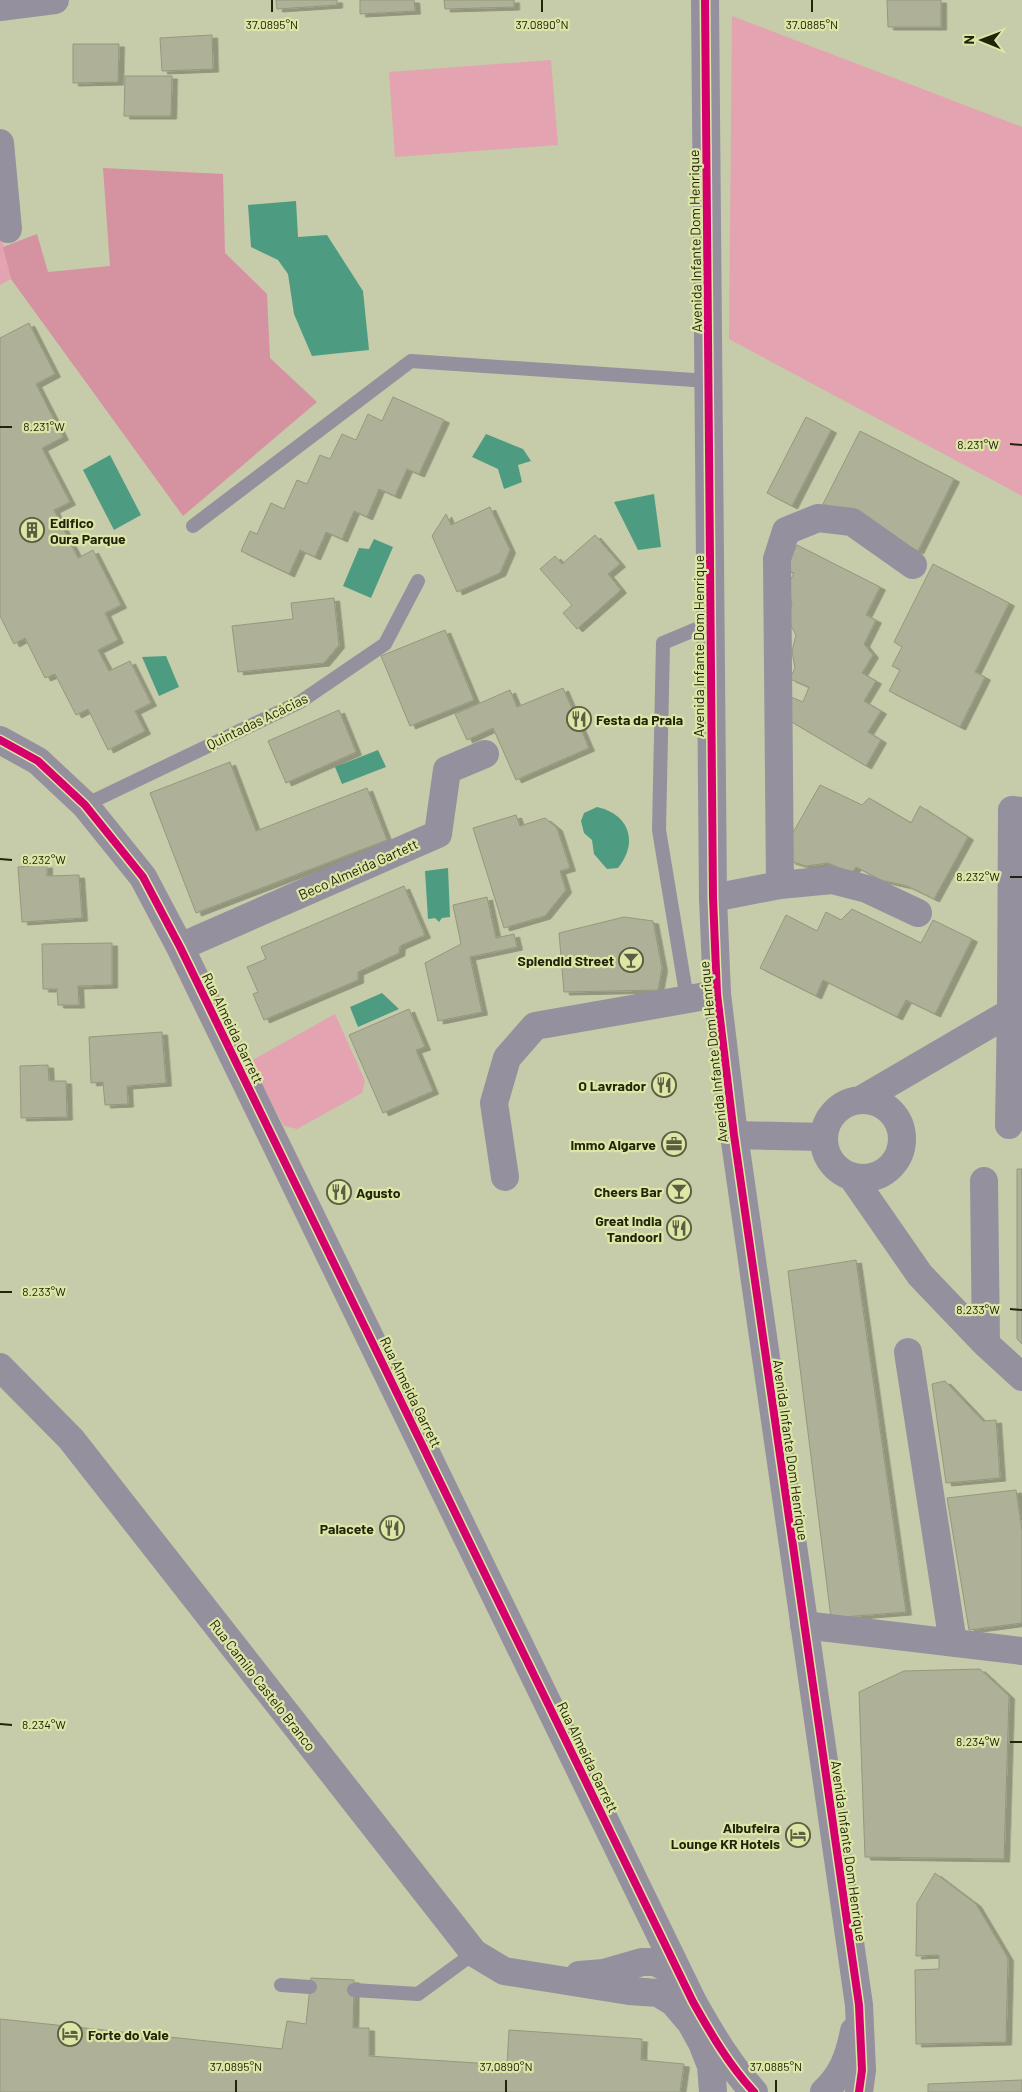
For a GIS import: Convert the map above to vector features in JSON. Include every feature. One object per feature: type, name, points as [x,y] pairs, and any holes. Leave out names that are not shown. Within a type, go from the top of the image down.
[{"type":"street","points":[[0,7],[55,0]]},
{"type":"street","name":"Avenida Infante Dom Henrique","points":[[705,0],[713,898],[717,994],[734,1135],[859,2005],[862,2070],[859,2092]]},
{"type":"street","points":[[0,143],[8,229]]},
{"type":"street","points":[[780,885],[778,559],[786,531],[818,518],[852,522],[913,565]]},
{"type":"street","name":"Rua Almeida Garrett","points":[[0,740],[38,761],[85,805],[143,877],[180,947],[679,1974],[722,2052],[737,2074],[754,2092]]},
{"type":"street","name":"Beco Almeida Gartett","points":[[180,947],[438,834],[447,770],[485,754]]},
{"type":"street","points":[[1009,1125],[1012,810],[1022,811]]},
{"type":"street","points":[[713,898],[780,885],[832,880],[867,889],[918,913]]},
{"type":"street","points":[[505,1177],[494,1103],[507,1058],[535,1026],[717,994]]},
{"type":"street","points":[[862,1099],[877,1101],[888,1108],[897,1117],[903,1138],[900,1154],[890,1169],[872,1178],[852,1177],[839,1170],[828,1157],[824,1137],[830,1116],[846,1103],[862,1099],[1011,1012]]},
{"type":"street","points":[[734,1135],[824,1137]]},
{"type":"street","points":[[852,1177],[920,1275],[986,1344],[1022,1377]]},
{"type":"street","points":[[984,1182],[986,1344]]},
{"type":"street","points":[[908,1352],[954,1643]]},
{"type":"street","name":"Rua Camilo Castelo Branco","points":[[0,1367],[70,1439],[474,1953],[504,1971],[658,1993],[673,2002],[691,2023],[702,2043],[711,2066],[714,2092]]},
{"type":"street","points":[[804,1625],[1022,1651]]},
{"type":"street","name":"Rua Camilo Castelo Branco","points":[[540,1977],[604,1973],[642,1962],[655,1962],[679,1974]]},
{"type":"street","points":[[824,2092],[833,2083],[848,2057],[859,2005]]},
{"type":"lane","points":[[193,526],[410,361],[709,381]]},
{"type":"lane","name":"Quintadas Acácias","points":[[85,805],[300,702],[385,644],[418,581]]},
{"type":"lane","points":[[687,999],[659,830],[663,643],[711,623]]},
{"type":"lane","points":[[354,1990],[418,1994],[474,1953]]},
{"type":"lane","points":[[281,1985],[310,1987]]},
{"type":"shaded area","points":[[732,16],[1022,127],[1022,496],[729,339]]},
{"type":"shaded area","points":[[551,60],[558,145],[395,157],[389,72]]},
{"type":"shaded area","points":[[103,168],[223,174],[225,253],[267,294],[270,358],[317,402],[183,516],[11,279],[3,247],[37,234],[48,272],[110,266]]},
{"type":"shaded area","points":[[296,201],[298,237],[327,235],[363,291],[369,350],[312,356],[294,314],[288,274],[278,260],[251,247],[248,205]]},
{"type":"shaded area","points":[[0,232],[11,279],[0,285]]},
{"type":"shaded area","points":[[486,434],[523,449],[531,461],[518,465],[522,482],[504,489],[498,469],[472,457]]},
{"type":"shaded area","points":[[110,455],[141,515],[114,530],[83,470]]},
{"type":"shaded area","points":[[654,494],[661,547],[638,550],[614,502]]},
{"type":"shaded area","points":[[374,539],[393,547],[371,598],[343,586],[359,548],[369,549]]},
{"type":"shaded area","points":[[166,656],[179,687],[159,696],[142,657]]},
{"type":"shaded area","points":[[378,750],[386,767],[342,784],[335,767]]},
{"type":"shaded area","points":[[597,807],[617,816],[627,830],[628,848],[618,868],[607,869],[594,854],[592,840],[584,833],[581,821],[584,813]]},
{"type":"shaded area","points":[[448,868],[450,917],[442,918],[439,922],[435,918],[428,919],[425,871]]},
{"type":"shaded area","points":[[382,993],[399,1009],[358,1027],[350,1007]]},
{"type":"shaded area","points":[[335,1014],[365,1081],[362,1093],[297,1129],[284,1126],[249,1062]]},
{"type":"building","points":[[276,0],[337,0],[337,5],[277,9]]},
{"type":"building","points":[[360,0],[414,0],[415,11],[360,14]]},
{"type":"building","points":[[444,0],[514,0],[514,7],[445,9]]},
{"type":"building","points":[[887,0],[941,0],[941,27],[888,27]]},
{"type":"building","points":[[212,35],[213,69],[162,71],[160,38]]},
{"type":"building","points":[[73,44],[119,44],[118,82],[73,83]]},
{"type":"building","points":[[125,76],[172,76],[171,116],[124,116]]},
{"type":"building","name":"Edifico Oura Parque","points":[[29,323],[55,374],[36,384],[63,437],[42,448],[70,502],[54,510],[78,558],[93,550],[121,605],[105,613],[118,640],[98,650],[109,671],[130,661],[151,703],[135,711],[145,731],[108,750],[88,709],[76,715],[55,674],[45,678],[25,638],[14,644],[0,616],[0,338]]},
{"type":"building","points":[[393,397],[444,420],[419,474],[407,469],[395,496],[379,489],[367,517],[354,511],[342,539],[326,532],[315,557],[300,550],[289,574],[241,551],[250,531],[257,534],[271,503],[284,509],[297,480],[307,484],[320,455],[330,459],[342,434],[356,440],[368,414],[382,421]]},
{"type":"building","points":[[806,417],[831,430],[792,506],[767,493]]},
{"type":"building","points":[[860,431],[954,479],[918,551],[823,504]]},
{"type":"building","points":[[490,507],[510,550],[500,573],[457,592],[432,536],[446,514],[451,525]]},
{"type":"building","points":[[595,535],[620,564],[608,574],[621,590],[577,629],[563,613],[572,605],[540,569],[555,556],[562,564]]},
{"type":"building","points":[[797,545],[880,587],[866,615],[876,620],[864,644],[873,655],[862,673],[876,681],[864,701],[881,711],[868,732],[881,740],[866,766],[790,721],[791,697],[803,702],[809,687],[790,679],[795,668],[792,651],[796,635],[787,618],[792,605],[788,585],[794,573],[785,569]]},
{"type":"building","points":[[933,564],[1009,603],[975,672],[985,677],[960,727],[889,691],[900,670],[892,666],[902,647],[894,642]]},
{"type":"building","points":[[334,598],[339,645],[324,663],[238,672],[232,626],[293,619],[291,603]]},
{"type":"building","points":[[445,630],[474,700],[410,726],[381,656]]},
{"type":"building","points":[[563,688],[589,748],[516,780],[493,728],[467,740],[455,714],[510,690],[517,707]]},
{"type":"building","points":[[339,710],[356,752],[286,783],[268,741]]},
{"type":"building","points":[[230,762],[256,831],[367,788],[387,840],[196,913],[150,793]]},
{"type":"building","points":[[820,785],[862,805],[869,798],[911,823],[920,806],[968,837],[934,899],[907,886],[881,880],[856,867],[851,873],[828,863],[806,866],[790,861],[787,843]]},
{"type":"building","points":[[516,815],[520,826],[545,818],[557,828],[570,868],[560,871],[566,890],[545,916],[504,928],[473,828]]},
{"type":"building","points":[[47,865],[47,876],[79,875],[82,918],[22,922],[18,867]]},
{"type":"building","points":[[404,886],[425,935],[400,946],[399,953],[358,972],[358,980],[264,1020],[253,994],[258,992],[247,967],[266,959],[261,947]]},
{"type":"building","points":[[487,897],[496,938],[514,934],[517,947],[470,957],[482,1012],[438,1021],[425,963],[461,944],[453,905]]},
{"type":"building","points":[[852,909],[921,943],[933,920],[972,939],[935,1014],[906,1000],[897,1017],[823,980],[816,996],[760,968],[786,915],[817,931],[826,912],[841,920]]},
{"type":"building","points":[[624,917],[653,921],[662,968],[658,990],[564,992],[559,933]]},
{"type":"building","points":[[112,943],[112,985],[78,986],[79,1005],[58,1005],[57,989],[43,989],[42,944]]},
{"type":"building","points":[[409,1009],[425,1047],[416,1050],[433,1091],[383,1113],[349,1035]]},
{"type":"building","points":[[162,1032],[166,1083],[127,1086],[128,1104],[105,1105],[103,1082],[91,1083],[89,1037]]},
{"type":"building","points":[[48,1065],[49,1081],[66,1081],[67,1117],[21,1118],[20,1066]]},
{"type":"building","points":[[1017,1169],[1022,1169],[1022,1344],[1017,1339]]},
{"type":"building","points":[[856,1260],[906,1612],[831,1618],[788,1271]]},
{"type":"building","points":[[945,1381],[983,1421],[996,1420],[1000,1478],[946,1483],[932,1384]]},
{"type":"building","points":[[1016,1490],[1022,1530],[1022,1623],[969,1630],[947,1498]]},
{"type":"building","points":[[980,1669],[1009,1696],[1004,1859],[865,1857],[859,1692],[904,1671]]},
{"type":"building","points":[[935,1873],[976,1904],[1008,1958],[1006,2042],[916,2044],[915,1970],[939,1969],[939,1955],[916,1956],[917,1903]]},
{"type":"building","name":"Forte do Vale","points":[[311,1978],[354,1980],[353,2028],[369,2028],[369,2056],[507,2065],[509,2030],[642,2039],[641,2060],[684,2064],[680,2092],[0,2092],[0,2019],[282,2049],[287,2021],[306,2024]]},
{"type":"building","points":[[1022,2080],[1022,2092],[928,2092],[928,2084]]},
{"type":"cycle path","points":[[705,0],[713,898],[717,994],[734,1135],[859,2005],[862,2070],[859,2092]]},
{"type":"cycle path","points":[[0,740],[38,761],[85,805],[143,877],[180,947],[693,2002],[728,2060],[754,2092]]},
{"type":"place","name":"Edifico Oura Parque","points":[[32,530]]},
{"type":"place","name":"Festa da Praia","points":[[579,719]]},
{"type":"place","name":"Splendid Street","points":[[631,960]]},
{"type":"place","name":"O Lavrador","points":[[664,1085]]},
{"type":"place","name":"Immo Algarve","points":[[674,1144]]},
{"type":"place","name":"Cheers Bar","points":[[679,1191]]},
{"type":"place","name":"Agusto","points":[[339,1192]]},
{"type":"place","name":"Great India Tandoori","points":[[679,1228]]},
{"type":"place","name":"Palacete","points":[[392,1528]]},
{"type":"place","name":"Albufeira Lounge KR Hotels","points":[[798,1835]]},
{"type":"place","name":"Forte do Vale","points":[[70,2034]]}]
